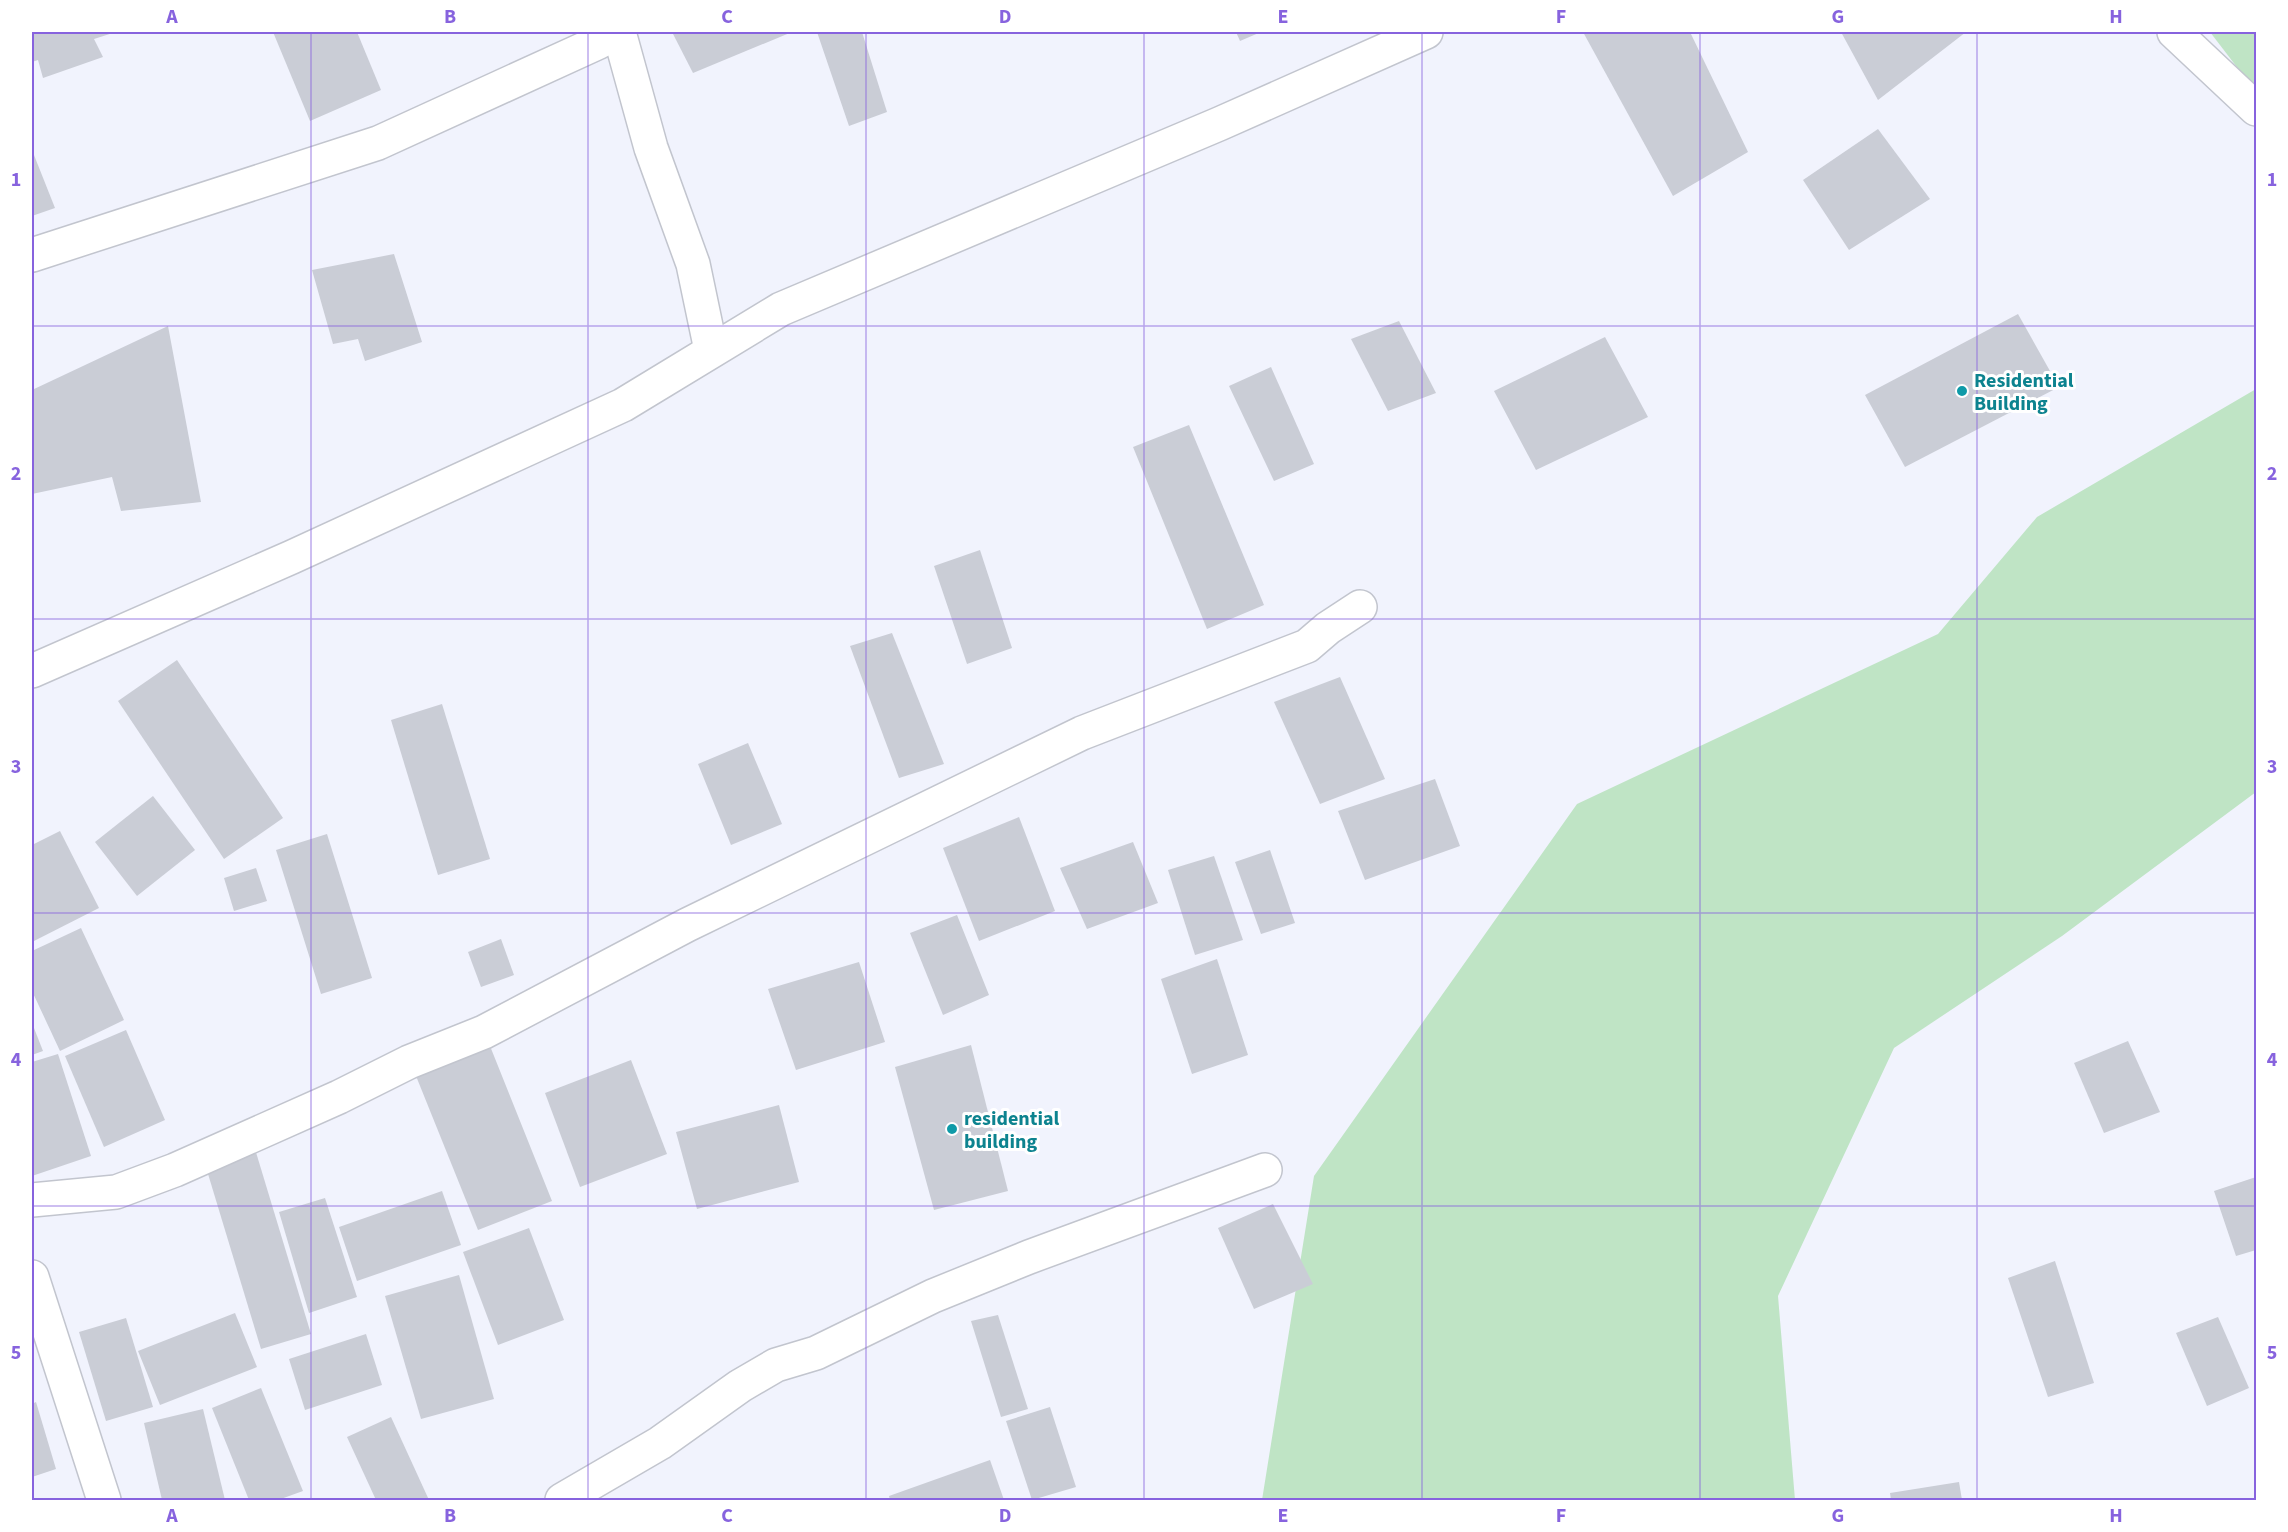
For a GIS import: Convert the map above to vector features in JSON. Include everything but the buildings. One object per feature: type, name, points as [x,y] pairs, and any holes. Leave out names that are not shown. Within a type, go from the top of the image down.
[{"type":"street","points":[[32,255],[378,144],[618,32],[651,148],[693,264],[711,350]]},
{"type":"street","points":[[32,671],[292,557],[622,405],[781,309],[1219,124],[1426,32]]},
{"type":"street","points":[[2174,32],[2256,109]]},
{"type":"street","points":[[32,1200],[116,1192],[208,1155],[409,1062],[484,1032],[687,925],[1082,733],[1307,646],[1328,628],[1360,607]]},
{"type":"street","points":[[562,1500],[660,1443],[740,1386],[776,1365],[816,1353],[933,1296],[1029,1257],[1265,1170]]},
{"type":"street","points":[[32,1277],[104,1500]]},
{"type":"green space","points":[[2210,32],[2256,32],[2256,92]]},
{"type":"green space","points":[[2256,389],[2256,792],[2062,936],[1894,1048],[1778,1296],[1795,1500],[1262,1500],[1314,1176],[1577,804],[1938,634],[2037,517]]},
{"type":"place","name":"Residential Building","points":[[1962,391]]},
{"type":"place","name":"residential building","points":[[952,1129]]}]
